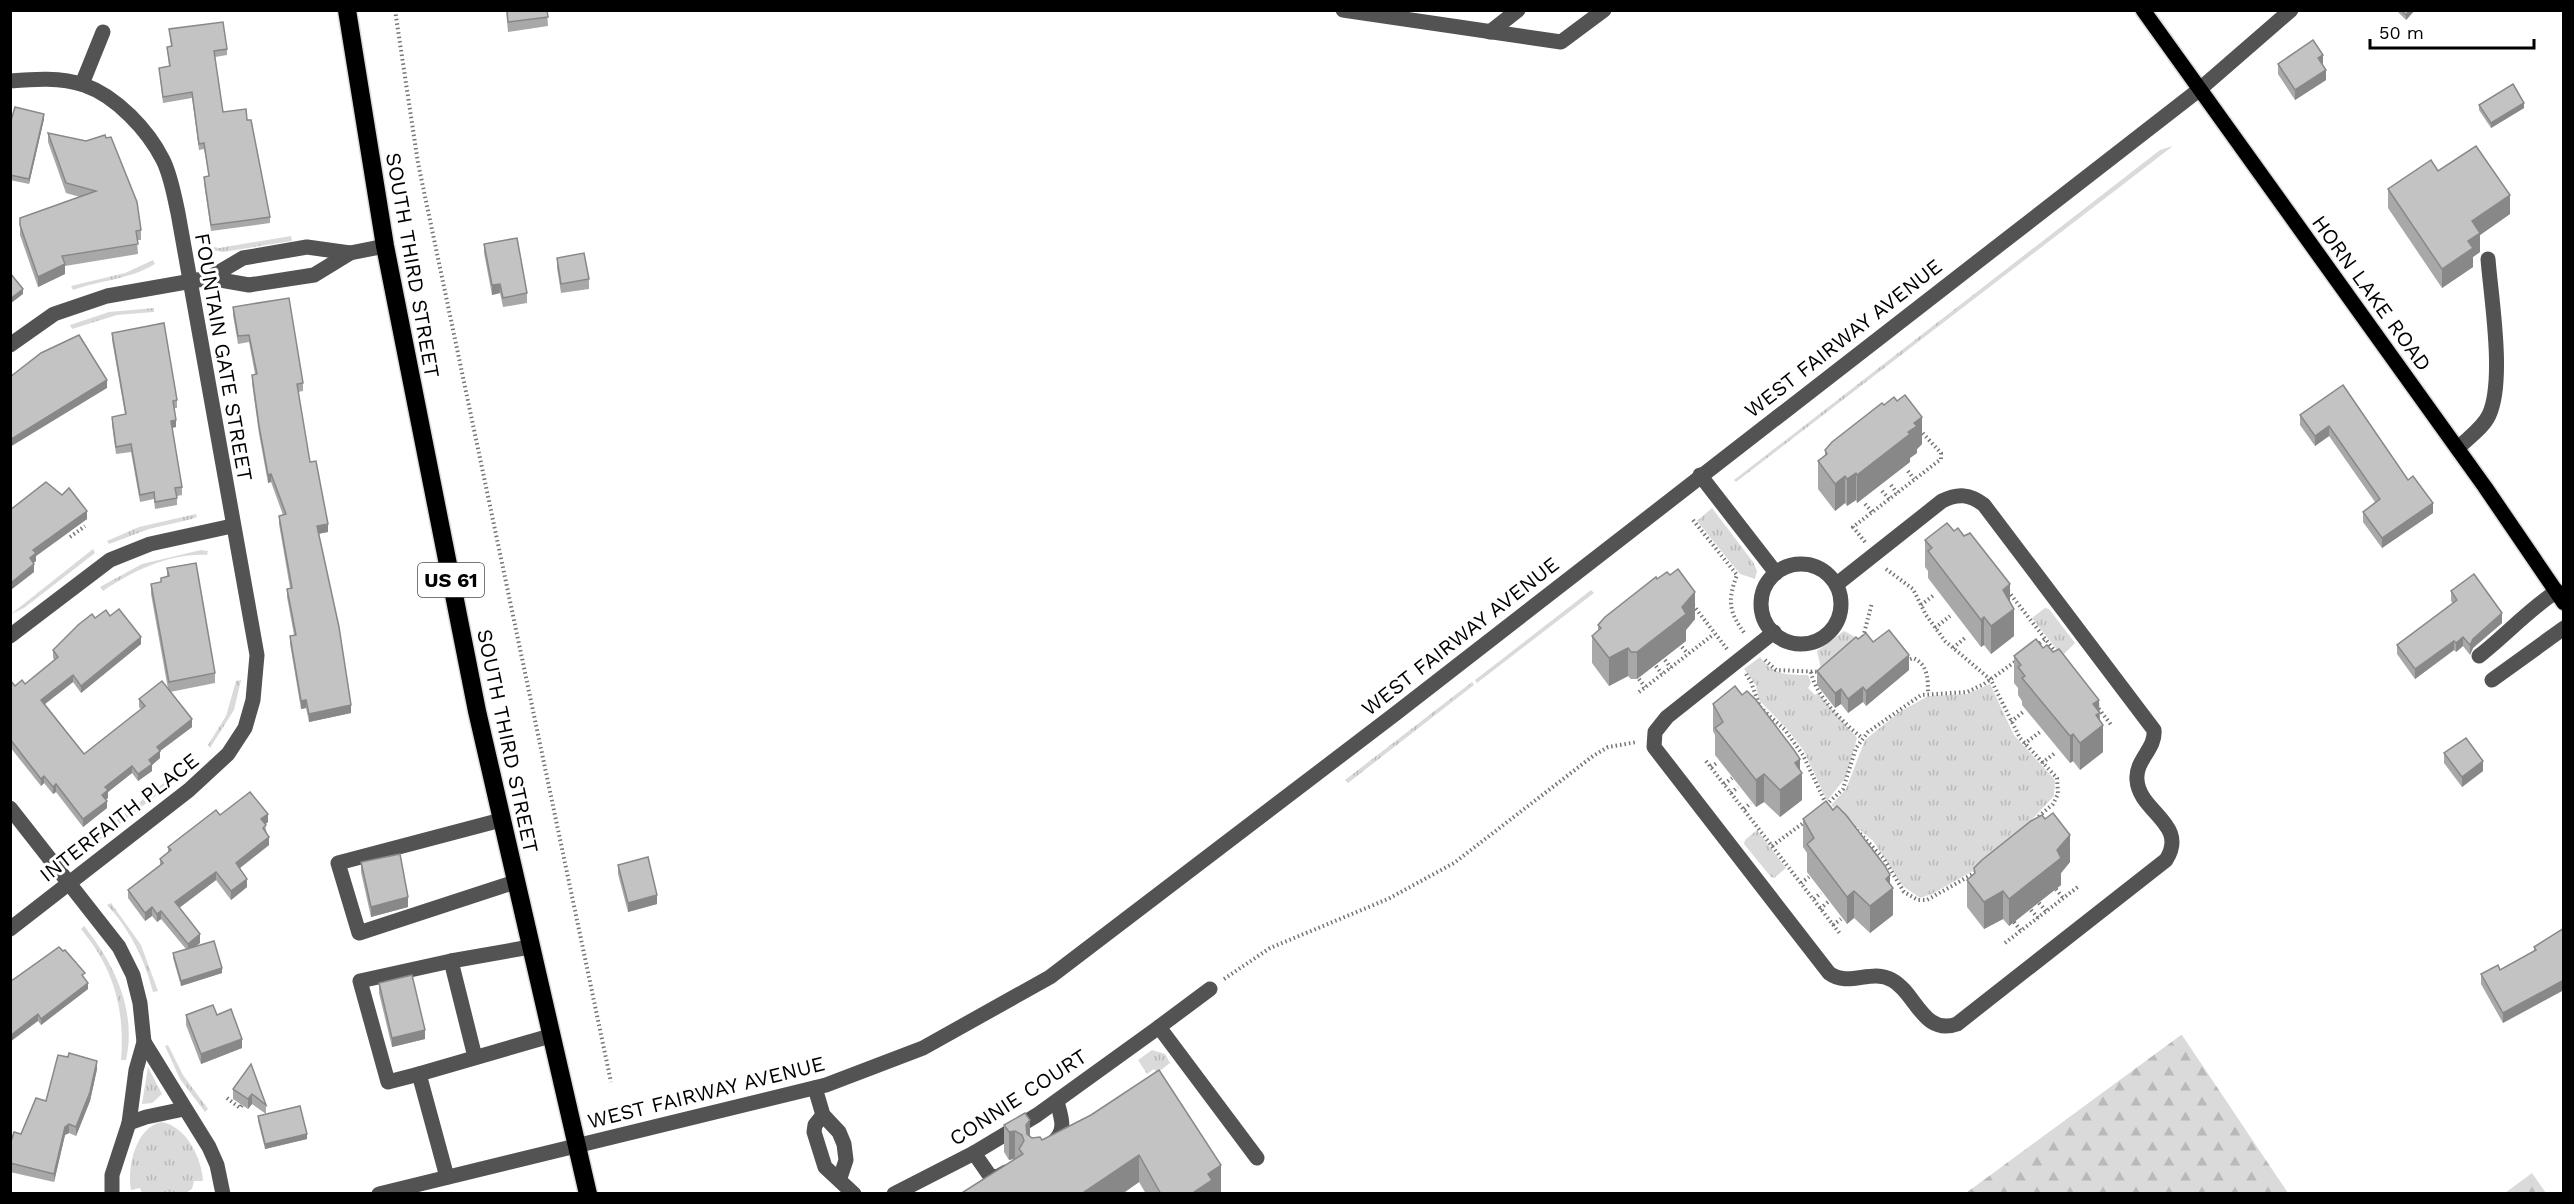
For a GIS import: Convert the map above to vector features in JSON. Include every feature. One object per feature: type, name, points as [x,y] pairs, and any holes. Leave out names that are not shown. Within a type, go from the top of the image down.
[{"type":"highway","name":"SOUTH THIRD STREET","points":[[347,10],[385,246],[477,711],[575,1146],[588,1194]]},
{"type":"main road","name":"HORN LAKE ROAD","points":[[2143,10],[2458,448],[2560,597]]},
{"type":"street","points":[[1343,10],[1561,42],[1604,10]]},
{"type":"street","points":[[1490,32],[1518,10]]},
{"type":"street","name":"WEST FAIRWAY AVENUE","points":[[379,1194],[816,1088],[923,1048],[1050,977],[1395,714],[2200,89],[2291,10]]},
{"type":"street","points":[[10,81],[52,80],[82,84],[103,32]]},
{"type":"street","name":"FOUNTAIN GATE STREET","points":[[82,84],[110,99],[146,135],[163,160],[175,198],[232,526],[257,655],[253,700],[245,728]]},
{"type":"street","points":[[209,278],[243,258],[307,247],[350,253],[385,246]]},
{"type":"street","points":[[10,345],[43,321],[76,305],[147,288],[209,278],[249,285],[314,275],[350,253]]},
{"type":"street","points":[[2458,448],[2490,414],[2493,396],[2496,362],[2488,259]]},
{"type":"street","points":[[1700,475],[1776,573]]},
{"type":"street","points":[[1774,632],[1671,713],[1659,726],[1653,742],[1661,759],[1829,973],[1842,980],[1874,975],[1893,980],[1928,1020],[1942,1027],[1957,1024],[2166,860],[2173,845],[2172,835],[2140,793],[2137,783],[2140,762],[2155,736],[2151,722],[1984,505],[1977,500],[1961,495],[1942,501],[1837,584]]},
{"type":"street","points":[[10,636],[110,560],[150,544],[232,526]]},
{"type":"street","points":[[1793,565],[1810,565],[1826,573],[1837,584],[1840,611],[1836,623],[1827,634],[1810,642],[1797,643],[1784,640],[1774,632],[1766,622],[1761,604],[1766,586],[1776,573],[1793,565]]},
{"type":"street","points":[[2479,656],[2504,637],[2530,609],[2560,597]]},
{"type":"street","points":[[2492,680],[2564,628]]},
{"type":"street","name":"INTERFAITH PLACE","points":[[10,929],[216,767],[245,728]]},
{"type":"street","points":[[10,808],[111,935],[127,961],[140,1003],[144,1042],[136,1070],[129,1124],[112,1175],[112,1194]]},
{"type":"street","points":[[501,820],[338,863],[359,933],[430,912],[515,882]]},
{"type":"street","points":[[530,947],[360,981],[388,1082],[550,1036]]},
{"type":"street","points":[[451,961],[475,1057]]},
{"type":"street","name":"CONNIE COURT","points":[[894,1194],[974,1153],[1057,1102],[1210,988]]},
{"type":"street","points":[[1160,1027],[1257,1158]]},
{"type":"street","points":[[144,1042],[209,1147],[217,1165],[223,1194]]},
{"type":"street","points":[[419,1074],[447,1177]]},
{"type":"street","points":[[816,1088],[823,1115],[839,1132],[844,1144],[846,1160],[840,1178]]},
{"type":"street","points":[[1035,1156],[1056,1140],[1062,1132],[1063,1122],[1057,1102]]},
{"type":"street","points":[[129,1124],[146,1117],[184,1109]]},
{"type":"street","points":[[823,1115],[815,1125],[814,1132],[825,1167],[830,1174],[840,1178],[854,1194]]},
{"type":"street","points":[[974,1153],[981,1167],[990,1176],[1000,1176],[1014,1168]]},
{"type":"path","points":[[395,10],[418,163],[611,1082]]},
{"type":"path","points":[[1866,543],[1853,527],[1942,456],[1918,428]]},
{"type":"path","points":[[1908,471],[1914,479]]},
{"type":"path","points":[[1891,485],[1897,493]]},
{"type":"path","points":[[1882,491],[1889,499]]},
{"type":"path","points":[[1866,504],[1872,512]]},
{"type":"path","points":[[1693,520],[1737,575],[1732,589],[1731,613],[1746,635]]},
{"type":"path","points":[[70,537],[85,526]]},
{"type":"path","points":[[1882,564],[1890,574],[1913,590],[1935,628],[1953,648],[1991,680],[2024,744],[2057,778],[2058,794],[2053,804],[2036,819]]},
{"type":"path","points":[[2005,587],[2058,656]]},
{"type":"path","points":[[1921,605],[1934,595]]},
{"type":"path","points":[[1690,602],[1727,650]]},
{"type":"path","points":[[1861,642],[1872,603]]},
{"type":"path","points":[[1935,628],[1950,616]]},
{"type":"path","points":[[1639,692],[1714,634]]},
{"type":"path","points":[[1953,648],[1966,637]]},
{"type":"path","points":[[2029,651],[2045,639]]},
{"type":"path","points":[[1682,647],[1688,654]]},
{"type":"path","points":[[1762,657],[1776,670],[1811,672],[1828,669]]},
{"type":"path","points":[[1818,812],[1843,789],[1856,748],[1862,738],[1906,704],[1928,693],[1967,692],[1991,680],[2020,657]]},
{"type":"path","points":[[1906,661],[1913,658],[1923,664],[1928,681],[1928,693]]},
{"type":"path","points":[[1665,660],[1671,668]]},
{"type":"path","points":[[1656,666],[1662,674]]},
{"type":"path","points":[[1743,671],[1751,682],[1757,702],[1791,739],[1831,809]]},
{"type":"path","points":[[1811,672],[1816,688],[1840,717],[1862,738]]},
{"type":"path","points":[[1640,679],[1646,687]]},
{"type":"path","points":[[2092,700],[2112,726]]},
{"type":"path","points":[[2011,722],[2023,712]]},
{"type":"path","points":[[1767,725],[1774,719]]},
{"type":"path","points":[[2024,744],[2040,732]]},
{"type":"path","points":[[1784,744],[1791,739]]},
{"type":"path","points":[[1210,988],[1270,948],[1388,899],[1454,864],[1608,747],[1629,742],[1653,742]]},
{"type":"path","points":[[2042,763],[2055,753]]},
{"type":"path","points":[[1799,765],[1805,760]]},
{"type":"path","points":[[1706,761],[1841,935]]},
{"type":"path","points":[[1711,767],[1718,762]]},
{"type":"path","points":[[1724,784],[1732,778]]},
{"type":"path","points":[[1731,793],[1738,787]]},
{"type":"path","points":[[1744,809],[1751,803]]},
{"type":"path","points":[[1772,846],[1809,819]]},
{"type":"path","points":[[1851,825],[1864,835],[1881,855],[1904,892],[1911,897],[1927,900],[1983,868]]},
{"type":"path","points":[[1857,840],[1864,835]]},
{"type":"path","points":[[1874,861],[1881,855]]},
{"type":"path","points":[[1976,872],[1980,877]]},
{"type":"path","points":[[1801,883],[1809,877]]},
{"type":"path","points":[[1889,882],[1895,877]]},
{"type":"path","points":[[2005,943],[2079,886]]},
{"type":"path","points":[[2056,889],[2063,898]]},
{"type":"path","points":[[1814,900],[1821,893]]},
{"type":"path","points":[[1820,909],[1828,902]]},
{"type":"path","points":[[2039,903],[2046,911]]},
{"type":"path","points":[[2031,910],[2038,918]]},
{"type":"path","points":[[1833,925],[1841,919]]},
{"type":"path","points":[[2014,922],[2021,931]]},
{"type":"path","points":[[227,1098],[240,1108],[242,1105]]},
{"type":"green space","points":[[2173,146],[1736,482],[1734,480],[2160,150]]},
{"type":"green space","points":[[291,236],[292,241],[223,252],[212,250],[214,247]]},
{"type":"green space","points":[[153,260],[155,264],[125,277],[73,290],[71,286],[125,273]]},
{"type":"green space","points":[[154,308],[154,312],[117,315],[72,329],[70,325],[109,312]]},
{"type":"green space","points":[[1712,508],[1753,562],[1757,571],[1755,579],[1740,574],[1697,521]]},
{"type":"green space","points":[[196,514],[197,517],[192,519],[149,529],[109,544],[107,541],[139,527]]},
{"type":"green space","points":[[93,549],[95,553],[24,608],[11,614]]},
{"type":"green space","points":[[201,550],[208,551],[207,555],[166,560],[139,570],[103,591],[100,587],[142,564]]},
{"type":"green space","points":[[1591,590],[1594,593],[1477,683],[1475,680]]},
{"type":"green space","points":[[2045,608],[2049,609],[2075,643],[2062,656],[2032,618]]},
{"type":"green space","points":[[1844,631],[1859,639],[1821,669],[1817,651]]},
{"type":"green space","points":[[1760,657],[1775,671],[1793,675],[1808,675],[1811,683],[1808,688],[1815,695],[1818,693],[1857,738],[1846,777],[1827,801],[1804,751],[1788,730],[1759,700],[1756,685],[1744,669]]},
{"type":"green space","points":[[241,680],[234,710],[210,748],[208,745],[226,716],[236,681]]},
{"type":"green space","points":[[1472,682],[1474,685],[1348,783],[1345,780]]},
{"type":"green space","points":[[1990,684],[2014,735],[2055,780],[2054,796],[2011,842],[1980,867],[1932,894],[1920,898],[1903,886],[1873,841],[1831,805],[1846,789],[1865,740],[1898,713],[1928,696],[1967,694]]},
{"type":"green space","points":[[170,778],[173,782],[92,846],[89,842]]},
{"type":"green space","points":[[1757,830],[1786,868],[1774,878],[1744,844],[1745,840]]},
{"type":"green space","points":[[111,903],[141,945],[158,991],[153,992],[146,968],[135,945],[107,905]]},
{"type":"green space","points":[[84,926],[105,956],[120,988],[128,1023],[129,1041],[126,1060],[121,1060],[121,1024],[115,990],[102,959],[81,929]]},
{"type":"green space","points":[[2181,1035],[2288,1193],[1966,1193]]},
{"type":"green space","points":[[168,1045],[183,1075],[208,1109],[205,1112],[180,1079],[165,1046]]},
{"type":"green space","points":[[1152,1050],[1165,1054],[1170,1063],[1157,1073],[1154,1069],[1147,1074],[1138,1060]]},
{"type":"green space","points":[[148,1067],[162,1094],[152,1103],[142,1104]]},
{"type":"green space","points":[[162,1122],[179,1130],[186,1137],[200,1163],[203,1181],[194,1181],[192,1189],[186,1193],[142,1193],[140,1188],[131,1190],[130,1171],[139,1140],[153,1125]]},
{"type":"green space","points":[[2532,1173],[2546,1193],[2505,1193]]},
{"type":"building","points":[[507,10],[547,10],[548,17],[508,22]]},
{"type":"building","points":[[223,22],[227,49],[214,51],[223,112],[246,109],[247,120],[251,120],[270,217],[211,225],[204,177],[209,176],[204,143],[199,144],[192,92],[163,97],[159,68],[170,66],[167,47],[172,46],[169,29]]},
{"type":"building","points":[[2313,40],[2323,55],[2318,58],[2326,70],[2295,90],[2278,64]]},
{"type":"building","points":[[2513,84],[2524,103],[2491,123],[2479,105]]},
{"type":"building","points":[[15,107],[44,114],[29,179],[10,175],[10,124]]},
{"type":"building","points":[[48,133],[86,141],[105,135],[106,138],[111,137],[137,202],[141,230],[136,231],[138,244],[62,256],[65,264],[38,277],[20,225],[20,218],[96,191],[66,183]]},
{"type":"building","points":[[2476,146],[2510,195],[2472,221],[2480,233],[2468,241],[2473,248],[2442,269],[2388,189],[2431,160],[2438,171]]},
{"type":"building","points":[[517,238],[527,293],[503,298],[500,284],[492,285],[484,244]]},
{"type":"building","points":[[584,253],[589,279],[561,284],[557,258]]},
{"type":"building","points":[[10,273],[23,289],[10,299]]},
{"type":"building","points":[[289,298],[303,383],[297,384],[310,462],[316,461],[328,524],[317,526],[339,627],[351,705],[309,714],[306,700],[301,701],[290,636],[296,635],[287,589],[292,588],[279,516],[286,514],[271,474],[268,475],[252,375],[257,374],[249,335],[238,336],[233,307]]},
{"type":"building","points":[[164,323],[177,400],[173,401],[176,420],[171,421],[182,487],[175,488],[177,498],[155,502],[154,492],[140,495],[131,444],[116,447],[112,417],[126,414],[112,333]]},
{"type":"building","points":[[79,335],[107,380],[10,440],[10,377],[41,353]]},
{"type":"building","points":[[2343,385],[2408,480],[2413,476],[2433,503],[2382,538],[2363,512],[2380,499],[2329,426],[2315,436],[2300,415]]},
{"type":"building","points":[[1905,395],[1922,417],[1914,423],[1917,426],[1857,475],[1856,473],[1847,479],[1845,476],[1835,484],[1818,461],[1827,454],[1825,450],[1882,403],[1884,405],[1894,397],[1897,401]]},
{"type":"building","points":[[46,482],[62,495],[69,488],[87,511],[33,550],[36,553],[30,558],[34,564],[12,582],[10,579],[10,510]]},
{"type":"building","points":[[1947,523],[1954,531],[1958,528],[1964,536],[1970,533],[2010,584],[2003,590],[2014,609],[1991,626],[1984,617],[1981,620],[1928,551],[1932,548],[1925,540]]},
{"type":"building","points":[[196,563],[215,673],[169,682],[151,584],[161,582],[161,578],[169,576],[167,568]]},
{"type":"building","points":[[1678,569],[1695,592],[1682,607],[1686,614],[1637,652],[1631,652],[1628,648],[1609,658],[1592,636],[1601,628],[1598,625],[1656,577],[1657,579],[1667,572],[1670,575]]},
{"type":"building","points":[[2474,574],[2502,613],[2473,639],[2470,645],[2463,637],[2415,669],[2397,645],[2457,600],[2451,591]]},
{"type":"building","points":[[119,609],[141,637],[81,686],[73,675],[41,700],[84,754],[145,706],[139,699],[162,681],[192,719],[157,747],[160,751],[149,760],[152,764],[138,774],[132,766],[105,787],[108,790],[102,795],[107,801],[83,819],[56,784],[53,787],[44,776],[41,779],[10,739],[10,680],[15,686],[22,680],[25,684],[58,657],[53,650],[78,625],[92,614],[95,618],[106,610],[110,616]]},
{"type":"building","points":[[1889,630],[1909,655],[1866,691],[1863,687],[1848,699],[1841,689],[1835,693],[1817,671],[1856,637],[1858,639],[1866,633],[1873,642]]},
{"type":"building","points":[[2036,639],[2043,648],[2047,645],[2053,652],[2059,649],[2099,700],[2093,704],[2100,713],[2096,715],[2103,725],[2080,743],[2073,734],[2070,736],[2022,678],[2025,676],[2018,667],[2021,665],[2014,656]]},
{"type":"building","points":[[1735,686],[1742,695],[1747,691],[1756,700],[1800,759],[1795,763],[1802,773],[1780,790],[1764,774],[1756,780],[1715,728],[1723,722],[1713,704]]},
{"type":"building","points":[[2466,738],[2483,761],[2462,777],[2444,753]]},
{"type":"building","points":[[250,792],[268,814],[261,819],[266,825],[263,828],[269,837],[236,863],[247,879],[231,891],[216,872],[175,902],[200,934],[188,944],[161,911],[157,914],[152,907],[145,913],[128,890],[163,863],[160,859],[171,850],[168,847],[216,810],[220,815]]},
{"type":"building","points":[[1826,801],[1833,810],[1837,806],[1846,815],[1890,875],[1886,879],[1893,888],[1870,906],[1854,891],[1847,897],[1807,844],[1814,838],[1803,819]]},
{"type":"building","points":[[2053,813],[2070,835],[2057,850],[2061,858],[2009,899],[2003,891],[1984,902],[1967,880],[1975,873],[1974,868],[2031,821],[2042,815],[2045,819]]},
{"type":"building","points":[[400,854],[408,897],[371,907],[361,862]]},
{"type":"building","points":[[648,857],[657,895],[628,903],[618,865]]},
{"type":"building","points":[[2564,928],[2564,980],[2503,1013],[2481,974],[2498,965],[2500,970],[2536,950],[2534,947]]},
{"type":"building","points":[[214,941],[222,968],[181,981],[173,953]]},
{"type":"building","points":[[59,947],[65,950],[85,973],[82,975],[88,983],[41,1019],[38,1014],[10,1036],[10,982]]},
{"type":"building","points":[[412,975],[425,1030],[392,1038],[379,983]]},
{"type":"building","points":[[213,1005],[217,1015],[231,1009],[242,1039],[201,1054],[186,1015]]},
{"type":"building","points":[[69,1053],[97,1061],[90,1092],[76,1127],[69,1124],[65,1127],[54,1174],[10,1163],[10,1145],[14,1132],[21,1134],[36,1098],[46,1101],[58,1055],[68,1057]]},
{"type":"building","points":[[251,1064],[266,1105],[252,1094],[248,1099],[233,1089]]},
{"type":"building","points":[[1159,1070],[1221,1165],[1208,1174],[1212,1180],[1191,1194],[1161,1194],[1139,1155],[1081,1194],[960,1194],[1023,1154],[1019,1149],[1024,1141],[1022,1135],[1015,1131],[1009,1132],[1004,1125],[1025,1113],[1030,1120],[1026,1125],[1027,1134],[1032,1138],[1040,1137],[1042,1140],[1091,1115]]},
{"type":"building","points":[[300,1106],[307,1134],[265,1144],[258,1116]]}]
